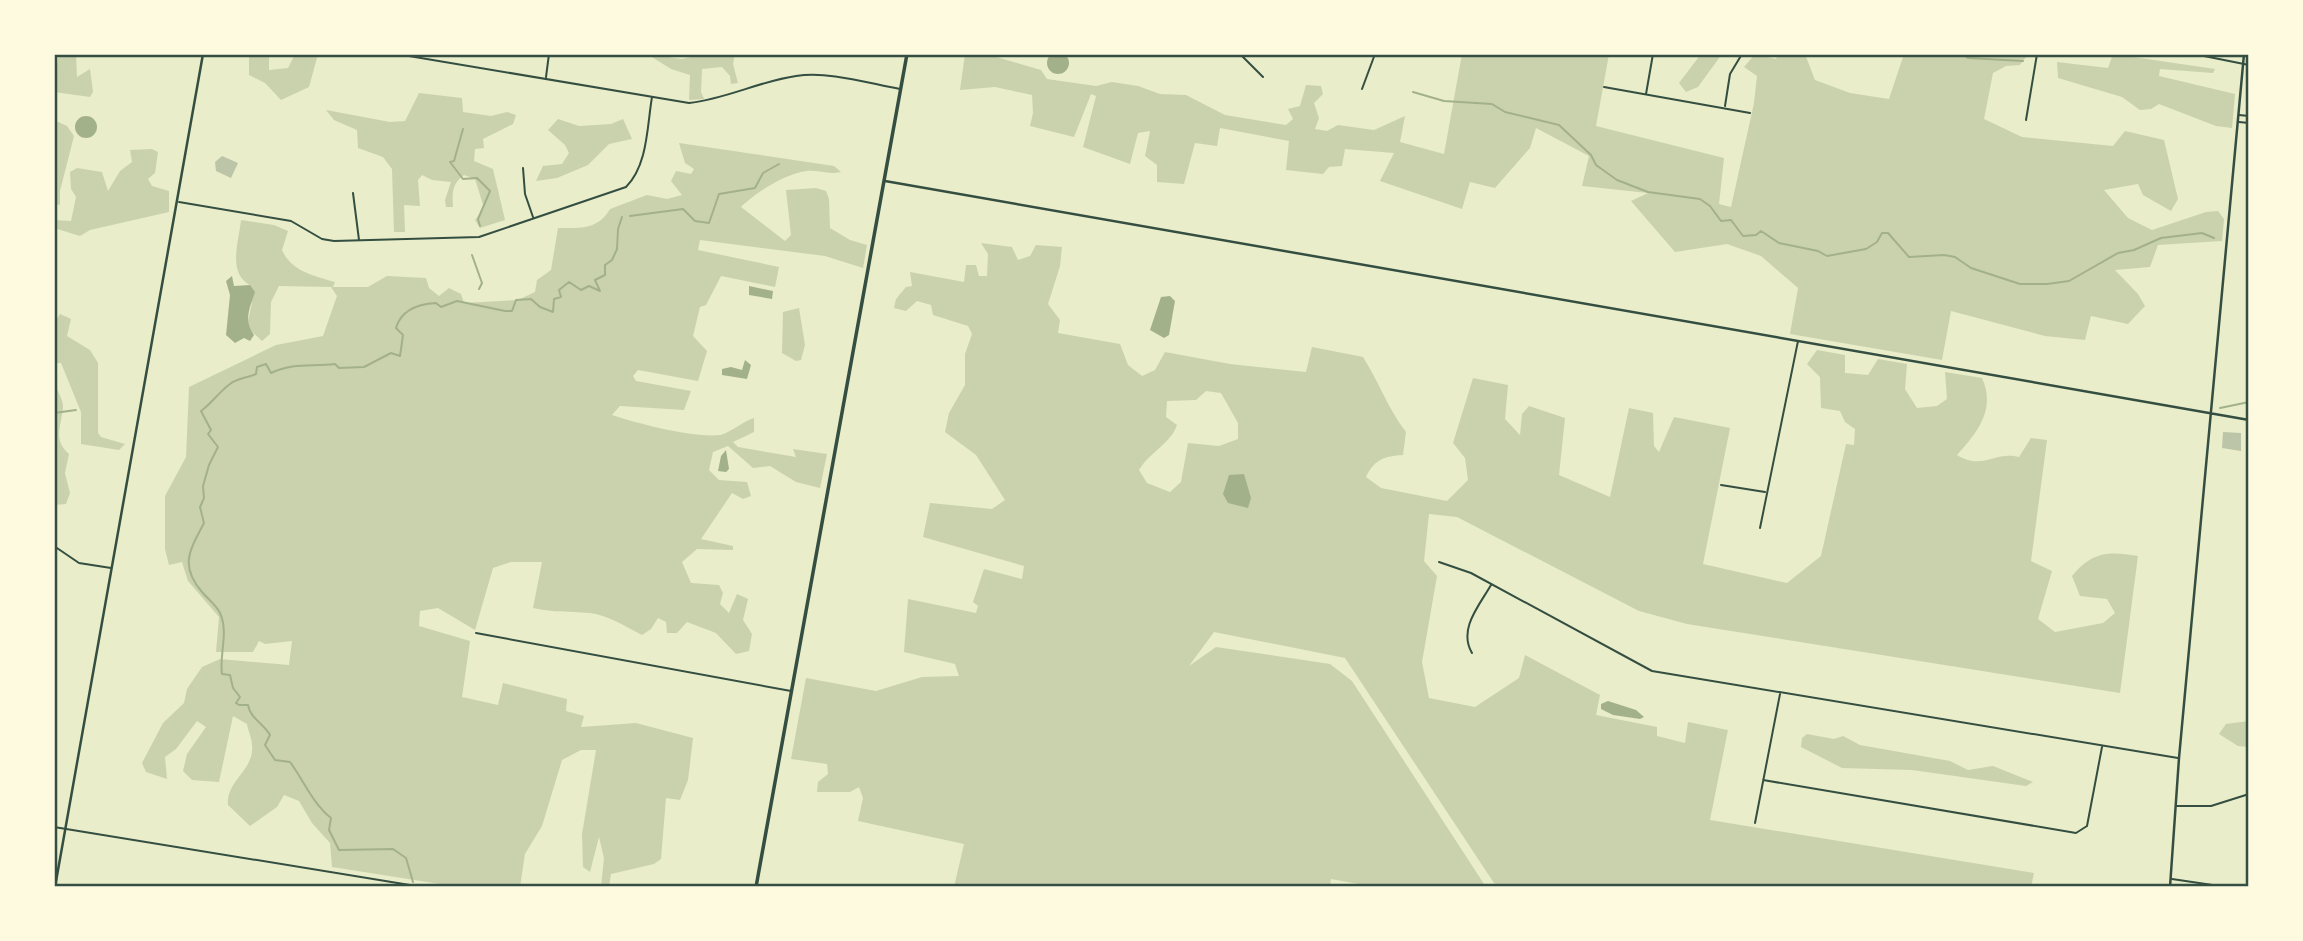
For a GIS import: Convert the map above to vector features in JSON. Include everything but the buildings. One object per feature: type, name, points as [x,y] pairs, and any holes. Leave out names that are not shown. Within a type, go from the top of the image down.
[{"type":"main road","points":[[756,887],[908,54]]},
{"type":"street","points":[[55,887],[203,54]]},
{"type":"street","points":[[397,54],[690,103],[709,101],[794,76],[818,74],[901,89]]},
{"type":"street","points":[[545,78],[549,54]]},
{"type":"street","points":[[1240,54],[1264,77]]},
{"type":"street","points":[[1362,89],[1375,54]]},
{"type":"street","points":[[1646,94],[1653,54]]},
{"type":"street","points":[[1724,107],[1734,64],[1742,54]]},
{"type":"street","points":[[2026,120],[2036,54]]},
{"type":"street","points":[[2194,54],[2249,65]]},
{"type":"street","points":[[2170,887],[2179,758],[2244,54]]},
{"type":"street","points":[[1604,87],[1750,113]]},
{"type":"street","points":[[177,202],[291,221],[321,239],[359,241],[480,237],[626,187],[635,179],[641,163],[652,97]]},
{"type":"street","points":[[2238,115],[2249,117]]},
{"type":"street","points":[[2238,121],[2249,123]]},
{"type":"street","points":[[523,168],[525,194],[533,218]]},
{"type":"street","points":[[884,181],[2249,420]]},
{"type":"street","points":[[353,193],[359,241]]},
{"type":"street","points":[[1759,528],[1798,340]]},
{"type":"street","points":[[1721,485],[1766,492]]},
{"type":"street","points":[[54,546],[79,563],[112,568]]},
{"type":"street","points":[[1439,562],[1456,566],[1652,671],[2179,758]]},
{"type":"street","points":[[1472,653],[1467,644],[1467,627],[1491,585]]},
{"type":"street","points":[[476,633],[792,691]]},
{"type":"street","points":[[1755,823],[1781,693]]},
{"type":"street","points":[[1763,780],[2076,833],[2087,826],[2102,746]]},
{"type":"street","points":[[2176,806],[2211,806],[2249,794]]},
{"type":"street","points":[[54,827],[422,887]]},
{"type":"street","points":[[2171,879],[2226,887],[2249,886]]},
{"type":"shaded area","points":[[1058,52],[1066,55],[1069,63],[1066,71],[1058,74],[1050,71],[1047,63],[1050,55]]},
{"type":"shaded area","points":[[63,54],[76,54],[77,77],[90,69],[93,92],[90,97],[54,92],[58,58]]},
{"type":"shaded area","points":[[249,54],[269,54],[269,70],[288,68],[295,54],[318,54],[309,87],[281,100],[265,83],[249,75]]},
{"type":"shaded area","points":[[647,54],[682,59],[703,54],[735,54],[733,64],[738,83],[731,84],[730,76],[722,67],[702,69],[701,92],[704,99],[689,100],[690,75],[671,69]]},
{"type":"shaded area","points":[[965,54],[986,54],[1041,70],[1047,79],[1096,86],[1112,82],[1138,86],[1160,94],[1186,95],[1225,115],[1286,125],[1293,119],[1288,109],[1300,106],[1306,85],[1321,86],[1323,94],[1314,103],[1319,118],[1315,129],[1327,131],[1338,125],[1374,130],[1405,116],[1400,142],[1444,154],[1462,54],[1609,54],[1596,126],[1724,158],[1719,204],[1731,207],[1754,103],[1757,76],[1744,67],[1755,54],[1776,59],[1778,54],[1805,54],[1815,80],[1850,93],[1889,99],[1904,54],[2021,55],[2026,57],[2020,65],[2006,66],[1993,73],[1984,119],[2022,137],[2113,146],[2125,131],[2164,140],[2178,199],[2171,211],[2143,195],[2138,184],[2104,190],[2128,218],[2152,230],[2206,212],[2218,211],[2224,219],[2222,241],[2158,245],[2150,267],[2115,270],[2138,294],[2145,306],[2128,324],[2091,316],[2085,340],[2045,336],[1951,311],[1942,360],[1790,334],[1798,288],[1761,256],[1727,244],[1675,252],[1631,201],[1648,193],[1582,186],[1589,156],[1536,128],[1530,148],[1495,188],[1470,182],[1462,209],[1380,181],[1394,153],[1345,149],[1342,166],[1329,167],[1323,174],[1286,170],[1289,141],[1220,128],[1217,146],[1195,143],[1184,184],[1157,182],[1157,165],[1145,156],[1150,131],[1138,133],[1130,164],[1083,147],[1096,96],[1091,94],[1074,137],[1030,126],[1033,113],[1032,95],[995,87],[960,90]]},
{"type":"shaded area","points":[[1701,54],[1722,54],[1698,87],[1686,92],[1679,83]]},
{"type":"shaded area","points":[[2113,54],[2215,69],[2213,73],[2160,69],[2159,76],[2235,94],[2232,128],[2216,126],[2159,104],[2151,109],[2140,110],[2122,97],[2058,78],[2057,62],[2108,68]]},
{"type":"shaded area","points":[[419,93],[462,98],[463,112],[491,116],[507,112],[516,115],[513,124],[483,139],[484,148],[475,149],[474,161],[493,169],[505,220],[480,228],[475,220],[484,208],[475,179],[464,175],[460,178],[454,189],[453,207],[446,207],[445,200],[451,182],[432,180],[422,175],[418,180],[420,206],[404,205],[405,232],[394,232],[392,169],[383,157],[358,148],[357,130],[334,120],[326,110],[390,122],[405,121]]},
{"type":"shaded area","points":[[86,116],[94,119],[97,127],[94,135],[86,138],[78,135],[75,127],[78,119]]},
{"type":"shaded area","points":[[558,119],[579,126],[611,124],[623,119],[632,139],[609,144],[588,165],[557,178],[536,181],[543,166],[562,164],[569,153],[565,145],[548,130]]},
{"type":"shaded area","points":[[54,120],[67,126],[74,136],[60,191],[60,205],[54,204]]},
{"type":"shaded area","points":[[679,143],[834,166],[841,172],[807,171],[790,176],[762,190],[741,207],[785,241],[791,235],[786,190],[816,188],[826,191],[829,199],[830,228],[850,240],[867,245],[863,268],[825,256],[700,240],[698,250],[779,267],[775,287],[721,276],[706,305],[700,307],[693,336],[707,351],[698,381],[638,370],[633,376],[636,381],[691,391],[684,410],[620,406],[612,415],[666,430],[708,435],[723,434],[754,418],[754,432],[733,442],[738,447],[796,457],[793,449],[827,454],[820,488],[796,482],[770,466],[753,468],[728,446],[713,452],[709,470],[719,480],[747,482],[751,496],[743,499],[732,493],[701,539],[733,546],[733,550],[697,549],[682,562],[691,583],[719,585],[723,593],[720,604],[729,613],[737,594],[748,599],[743,620],[752,634],[749,651],[736,654],[716,633],[687,622],[677,633],[667,633],[666,622],[658,618],[651,629],[642,635],[597,614],[533,608],[542,562],[511,562],[493,568],[475,630],[438,608],[420,611],[419,626],[470,641],[462,697],[498,705],[503,683],[567,699],[566,711],[584,716],[581,727],[636,723],[693,738],[688,780],[680,800],[666,798],[661,859],[654,864],[611,874],[609,887],[601,887],[604,858],[599,837],[590,872],[583,867],[582,834],[596,750],[581,750],[562,760],[542,826],[525,854],[520,887],[459,887],[332,867],[330,843],[312,823],[299,801],[284,795],[277,807],[250,826],[228,805],[231,789],[252,754],[247,724],[233,716],[219,782],[192,780],[183,771],[187,754],[206,727],[197,721],[176,749],[165,757],[167,779],[146,772],[142,763],[163,723],[184,703],[187,689],[202,667],[220,659],[289,665],[292,641],[265,644],[259,641],[253,652],[216,652],[219,617],[188,581],[182,562],[169,565],[165,549],[165,496],[186,457],[189,387],[276,345],[323,336],[337,296],[331,287],[279,286],[271,302],[270,334],[262,341],[249,329],[252,302],[250,285],[243,280],[237,265],[241,220],[274,225],[288,231],[282,250],[286,257],[304,272],[335,282],[333,287],[368,287],[387,276],[426,278],[429,288],[439,296],[449,288],[461,294],[464,303],[518,300],[535,292],[537,280],[551,270],[558,228],[581,228],[594,224],[610,209],[647,195],[667,199],[682,195],[671,181],[676,171],[691,174],[694,169],[685,163]]},
{"type":"shaded area","points":[[152,149],[158,152],[155,173],[148,179],[152,186],[169,191],[169,212],[90,230],[80,236],[54,228],[54,220],[71,221],[76,197],[71,189],[70,172],[77,168],[102,172],[108,191],[120,171],[132,162],[130,150]]},
{"type":"shaded area","points":[[981,243],[1012,247],[1018,260],[1030,256],[1036,245],[1062,247],[1060,266],[1048,304],[1060,320],[1058,333],[1120,344],[1128,365],[1142,376],[1155,370],[1165,352],[1230,364],[1306,372],[1312,347],[1363,357],[1406,432],[1403,455],[1380,460],[1366,477],[1381,488],[1447,501],[1468,480],[1465,458],[1453,443],[1473,378],[1508,385],[1505,419],[1520,435],[1522,414],[1529,406],[1565,418],[1559,475],[1610,497],[1629,408],[1653,413],[1654,446],[1659,452],[1674,417],[1730,428],[1703,564],[1787,583],[1821,556],[1846,444],[1854,445],[1855,429],[1845,422],[1840,411],[1821,408],[1820,377],[1807,364],[1817,350],[1845,355],[1845,373],[1868,375],[1878,359],[1907,364],[1905,389],[1917,408],[1937,406],[1947,399],[1945,372],[1982,378],[1987,400],[1983,420],[1957,455],[1974,461],[2002,456],[2019,457],[2031,438],[2047,440],[2031,561],[2052,571],[2038,619],[2055,632],[2103,623],[2115,613],[2107,599],[2080,596],[2072,576],[2087,562],[2101,555],[2138,556],[2120,693],[1687,624],[1639,611],[1457,517],[1429,514],[1424,561],[1437,576],[1422,662],[1429,698],[1475,707],[1519,678],[1525,655],[1600,695],[1596,715],[1657,727],[1657,736],[1685,743],[1688,722],[1728,730],[1710,820],[2034,873],[2031,887],[1504,887],[1494,883],[1345,658],[1214,632],[1189,666],[1216,647],[1330,664],[1352,681],[1484,884],[1483,887],[1375,887],[1331,879],[1330,887],[954,887],[964,844],[858,821],[863,798],[859,787],[850,792],[817,792],[818,782],[828,774],[827,764],[791,759],[806,678],[876,691],[922,677],[959,676],[955,664],[904,652],[908,599],[976,613],[978,606],[973,602],[984,569],[1022,579],[1024,566],[923,537],[930,503],[992,509],[1005,500],[976,455],[945,432],[949,413],[965,385],[965,354],[972,334],[968,326],[933,315],[931,305],[917,301],[906,311],[894,308],[896,299],[906,287],[912,286],[910,272],[964,282],[966,265],[976,265],[979,276],[987,276],[988,254]],"holes":[[[1206,391],[1221,393],[1238,423],[1238,439],[1219,446],[1188,443],[1181,482],[1170,492],[1147,483],[1139,470],[1170,437],[1177,425],[1166,417],[1167,401],[1196,400]]]},
{"type":"shaded area","points":[[232,276],[234,286],[250,285],[255,292],[248,314],[254,335],[250,341],[244,338],[235,343],[226,335],[230,295],[226,281]]},
{"type":"shaded area","points":[[749,286],[773,291],[772,299],[749,295]]},
{"type":"shaded area","points":[[1170,296],[1175,301],[1169,335],[1164,338],[1150,330],[1161,297]]},
{"type":"shaded area","points":[[799,308],[805,345],[801,360],[796,361],[782,353],[783,312]]},
{"type":"shaded area","points":[[60,314],[71,319],[67,336],[90,350],[98,363],[98,433],[101,437],[125,444],[119,450],[81,444],[81,412],[61,363],[54,363],[54,323]]},
{"type":"shaded area","points":[[745,360],[751,365],[747,379],[722,375],[722,369],[731,367],[742,370]]},
{"type":"shaded area","points":[[54,383],[63,405],[59,436],[69,454],[65,473],[70,493],[66,504],[54,505]]},
{"type":"shaded area","points":[[726,450],[729,469],[726,472],[718,471],[721,456]]},
{"type":"shaded area","points":[[1244,474],[1251,498],[1248,508],[1228,503],[1223,494],[1229,475]]},
{"type":"shaded area","points":[[1608,701],[1636,710],[1644,717],[1640,719],[1613,715],[1601,709],[1601,704]]},
{"type":"shaded area","points":[[2249,721],[2249,747],[2238,746],[2219,734],[2226,724]]},
{"type":"shaded area","points":[[1807,734],[1834,739],[1843,736],[1860,745],[1950,761],[1968,770],[1993,766],[2033,782],[2026,786],[1912,770],[1842,768],[1801,747],[1802,738]]},
{"type":"waterway","points":[[1963,54],[1968,58],[2023,61]]},
{"type":"waterway","points":[[1413,92],[1444,101],[1492,104],[1505,112],[1559,125],[1591,155],[1596,165],[1617,180],[1648,192],[1700,199],[1710,206],[1721,221],[1731,220],[1743,236],[1756,235],[1761,231],[1779,243],[1818,251],[1827,256],[1866,249],[1877,242],[1882,233],[1888,233],[1909,257],[1955,257],[1971,268],[2020,284],[2047,284],[2069,281],[2118,253],[2134,250],[2161,238],[2202,233],[2214,238]]},
{"type":"waterway","points":[[463,129],[454,161],[450,162],[463,179],[477,178],[490,191],[478,219],[480,226]]},
{"type":"waterway","points":[[630,216],[683,209],[695,221],[709,223],[719,194],[755,188],[763,173],[779,164]]},
{"type":"waterway","points":[[413,882],[406,858],[393,849],[339,850],[329,830],[331,818],[314,799],[290,762],[275,760],[265,745],[270,735],[251,714],[248,705],[236,703],[240,697],[233,688],[230,675],[222,674],[223,621],[217,608],[195,582],[189,565],[191,550],[204,523],[200,507],[204,498],[203,486],[218,447],[208,434],[211,430],[201,411],[230,384],[256,374],[257,367],[266,364],[271,373],[303,365],[364,367],[391,353],[400,356],[403,335],[396,328],[398,322],[406,312],[423,305],[436,303],[441,307],[457,301],[512,311],[516,300],[531,299],[540,307],[553,312],[554,299],[561,297],[559,290],[569,282],[581,290],[589,286],[600,291],[595,280],[605,275],[605,265],[612,260],[617,249],[622,217]]},
{"type":"waterway","points":[[472,255],[482,283],[479,289]]},
{"type":"waterway","points":[[2220,408],[2249,402]]},
{"type":"waterway","points":[[54,413],[76,410]]}]
